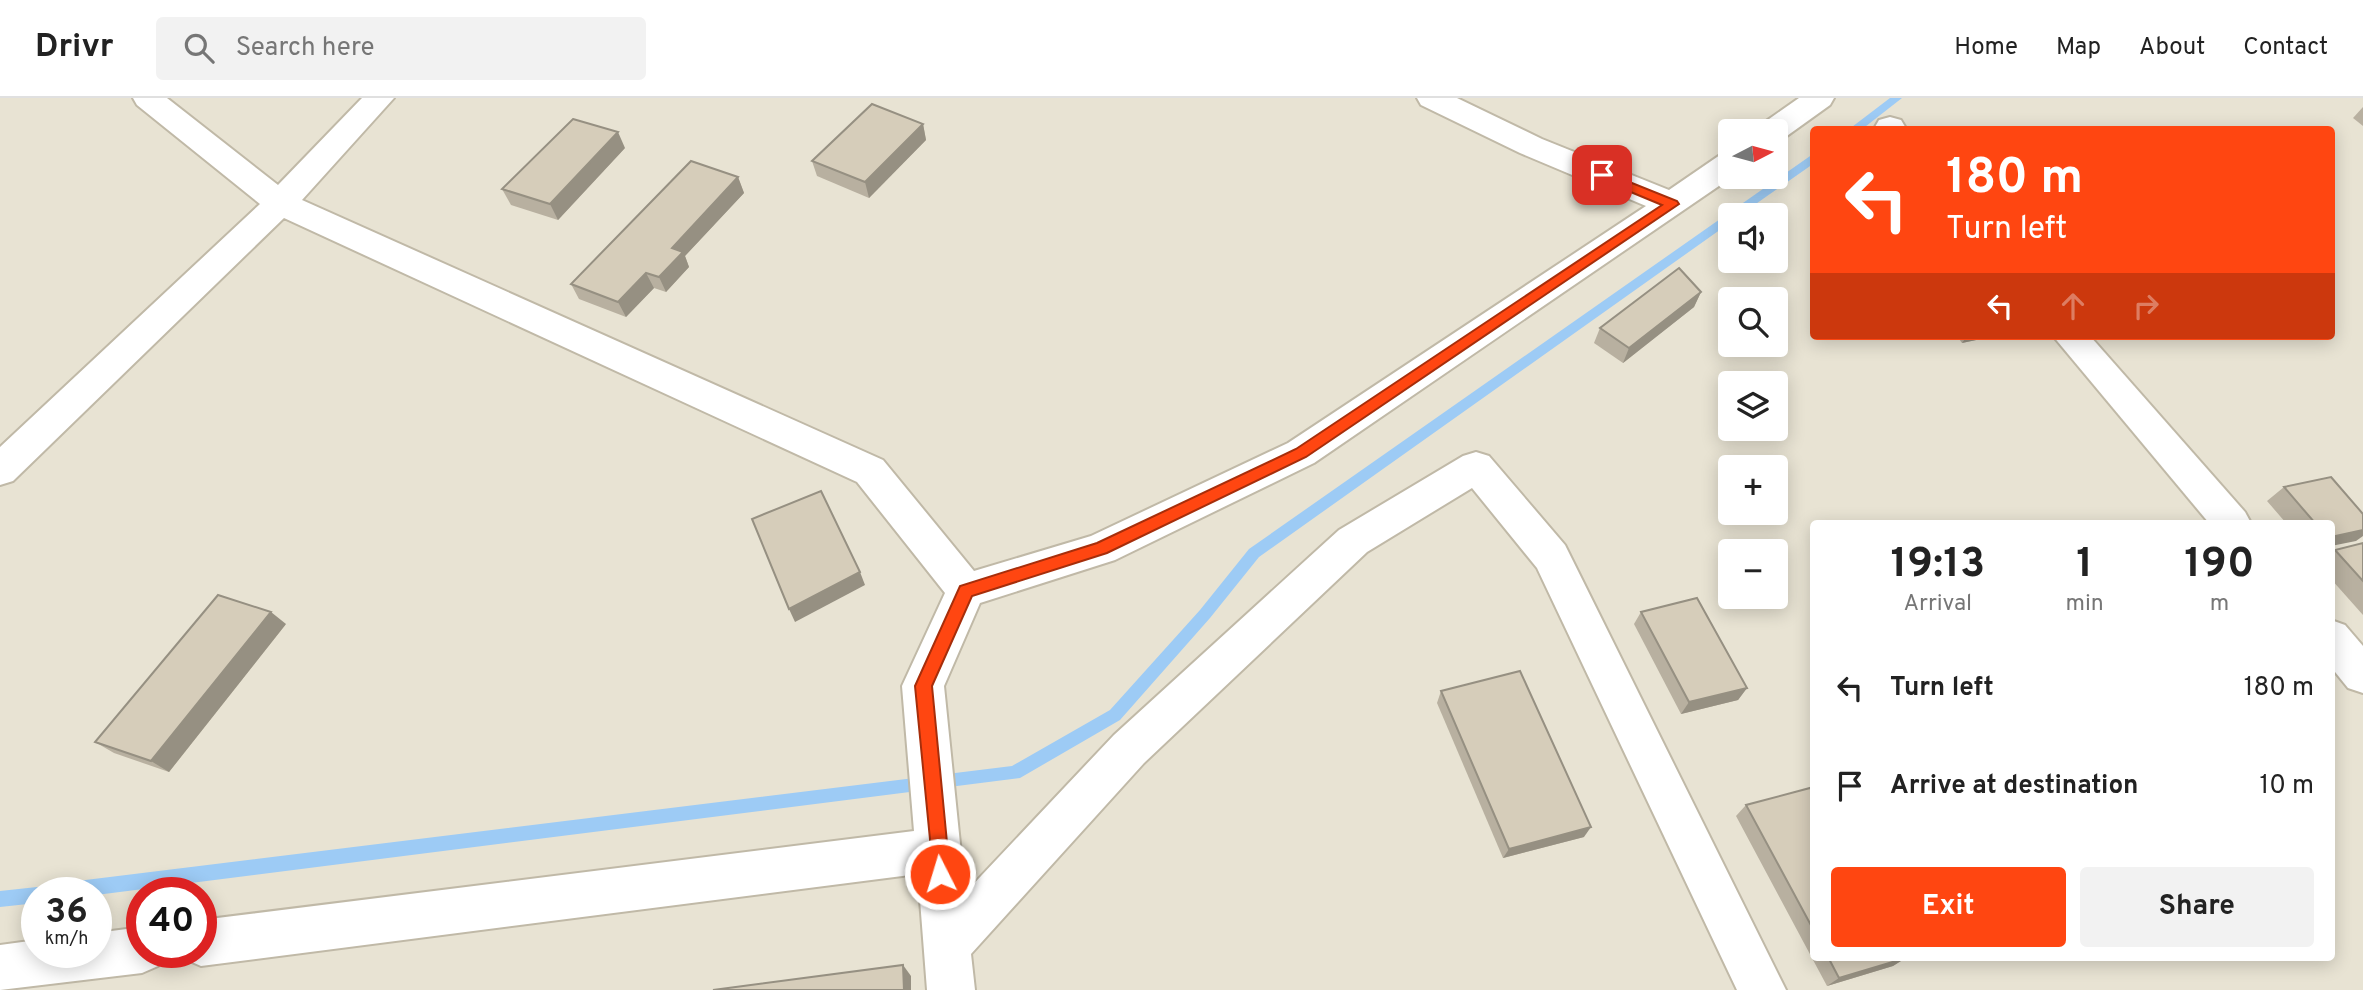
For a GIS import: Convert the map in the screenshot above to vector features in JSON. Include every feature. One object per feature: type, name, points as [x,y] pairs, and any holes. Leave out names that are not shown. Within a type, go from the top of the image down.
[{"type":"street","points":[[148,98],[280,203],[870,471],[966,590]]},
{"type":"street","points":[[0,470],[280,203],[379,98]]},
{"type":"street","points":[[1432,98],[1531,146],[1672,204]]},
{"type":"street","points":[[1788,120],[1819,98]]},
{"type":"street","points":[[951,990],[923,686],[966,590],[1101,549],[1301,453],[1718,171]]},
{"type":"street","points":[[2073,340],[2229,520]]},
{"type":"street","points":[[947,946],[1129,749],[1353,541],[1476,467],[1551,557],[1762,990]]},
{"type":"street","points":[[2335,643],[2363,675]]},
{"type":"street","points":[[217,941],[936,829]]},
{"type":"street","points":[[0,968],[126,952]]},
{"type":"shaded area","points":[[0,98],[2363,98],[2363,990],[0,990]]},
{"type":"building","points":[[872,104],[923,124],[865,182],[812,161]]},
{"type":"building","points":[[573,119],[618,132],[550,204],[502,189]]},
{"type":"building","points":[[691,161],[738,177],[672,248],[683,252],[659,277],[646,273],[618,302],[571,284]]},
{"type":"building","points":[[1679,268],[1701,292],[1629,348],[1600,328]]},
{"type":"building","points":[[2331,477],[2363,514],[2363,530],[2335,536],[2335,520],[2312,520],[2284,487]]},
{"type":"building","points":[[821,491],[860,572],[789,609],[752,519]]},
{"type":"building","points":[[2363,543],[2363,581],[2335,550]]},
{"type":"building","points":[[218,595],[271,612],[151,761],[95,742]]},
{"type":"building","points":[[1697,598],[1747,688],[1689,702],[1641,612]]},
{"type":"building","points":[[1520,671],[1591,827],[1509,849],[1441,691]]},
{"type":"building","points":[[1810,788],[1810,923],[1746,805]]},
{"type":"building","points":[[1830,961],[1896,961],[1839,978]]},
{"type":"building","points":[[903,965],[904,990],[713,990]]},
{"type":"waterway","points":[[1858,126],[1897,98]]},
{"type":"waterway","points":[[1749,203],[1810,160]]},
{"type":"waterway","points":[[112,885],[1014,773],[1115,715],[1205,614],[1254,553],[1718,225]]},
{"type":"waterway","points":[[0,899],[21,897]]},
{"type":"route","points":[[940,874],[923,686],[966,590],[1101,549],[1301,453],[1672,204],[1602,175]]}]
